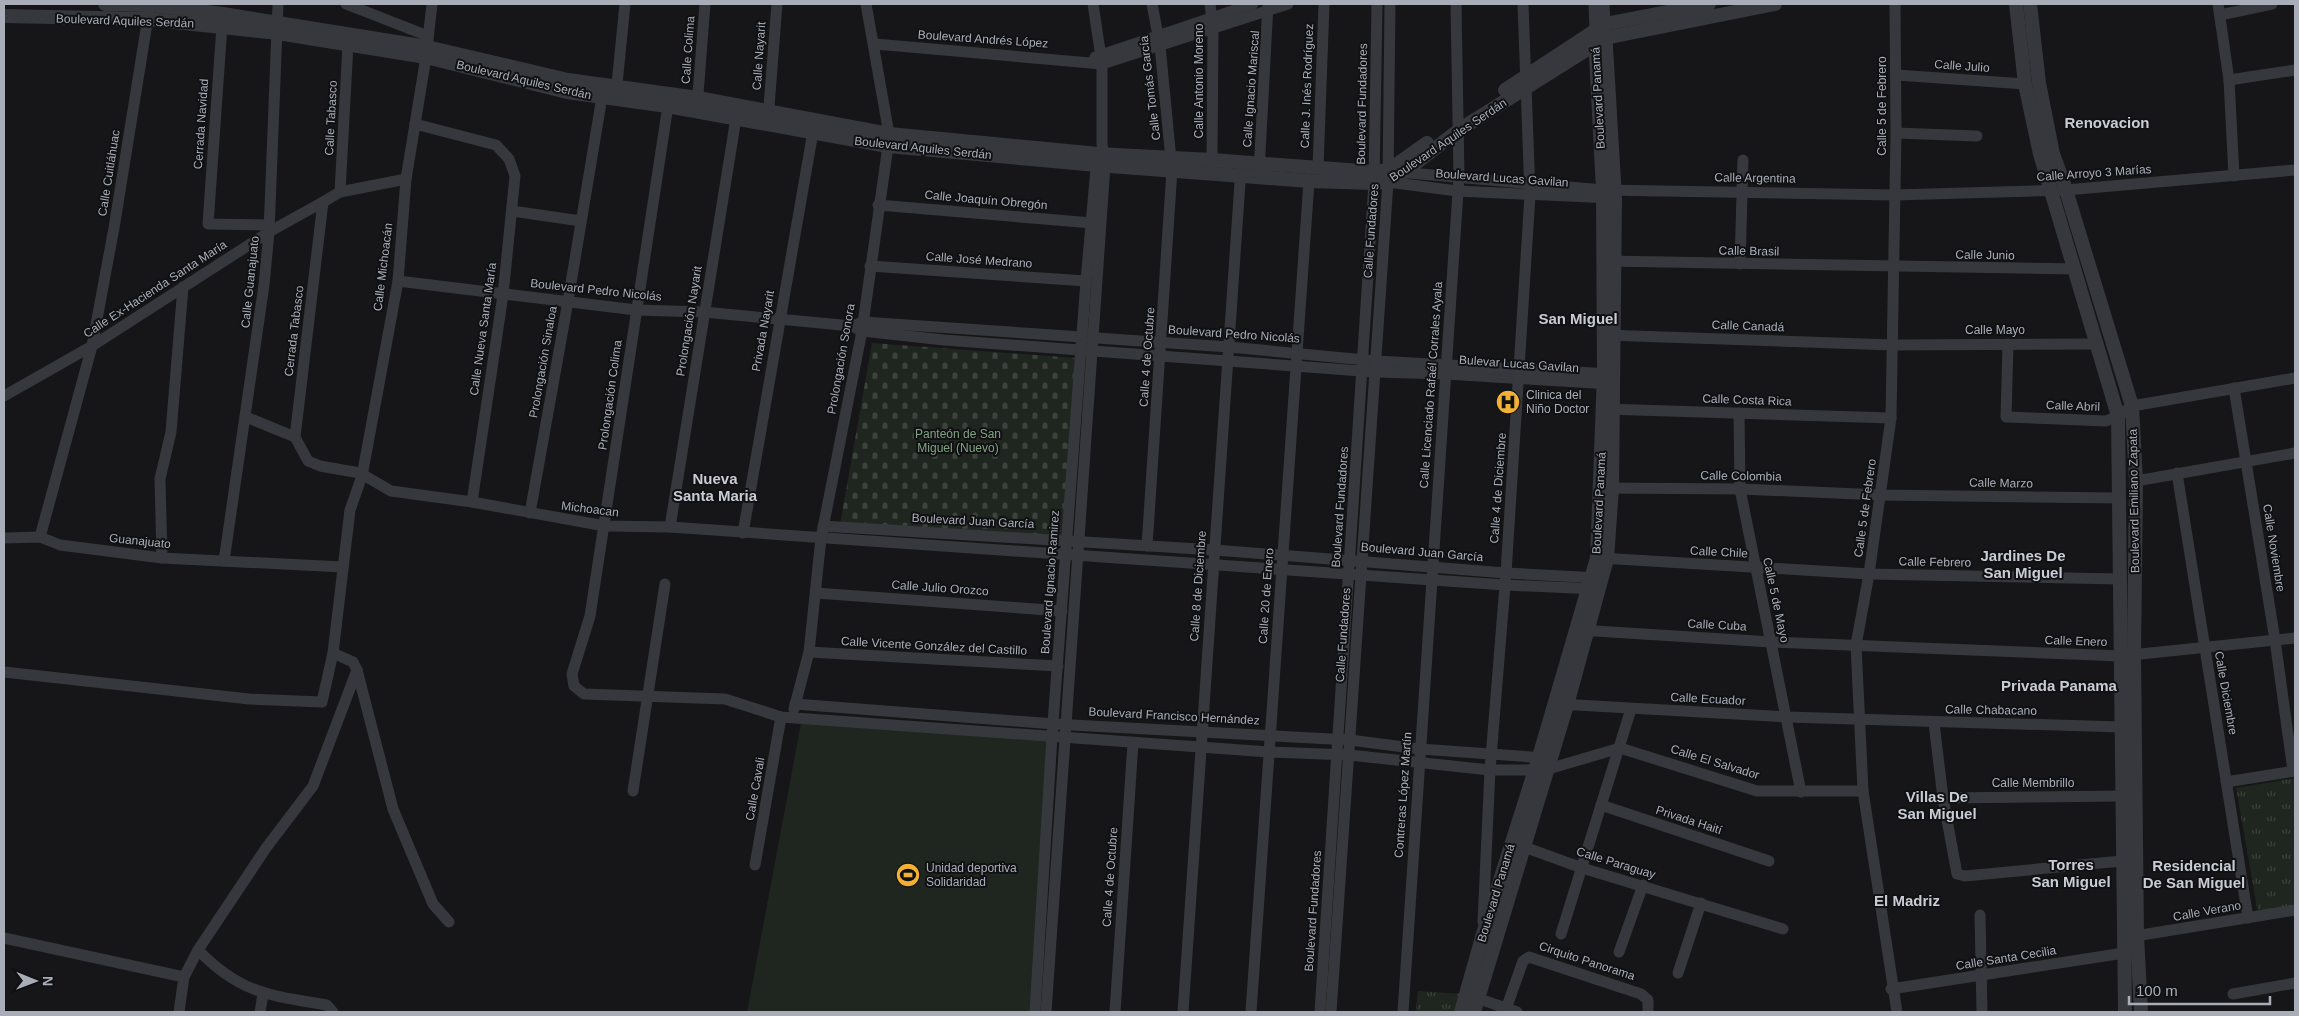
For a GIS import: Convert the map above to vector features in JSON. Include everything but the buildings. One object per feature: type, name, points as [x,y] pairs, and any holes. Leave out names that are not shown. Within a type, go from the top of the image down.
[{"type":"street","name":"Boulevard Aquiles Serdán","points":[[105,4],[150,4],[278,28],[348,44],[427,47],[567,92],[602,97],[616,91]]},
{"type":"street","name":"Calle Cuitláhuac","points":[[92,346],[114,228],[150,4]]},
{"type":"street","name":"Calle Guanajuato","points":[[224,561],[264,285],[269,228],[278,4]]},
{"type":"street","points":[[346,4],[427,47]]},
{"type":"street","name":"Calle Michoacán","points":[[362,476],[398,281],[406,179],[432,4]]},
{"type":"street","points":[[616,91],[625,4]]},
{"type":"street","name":"Calle Colima","points":[[698,105],[705,4]]},
{"type":"street","name":"Calle Nayarit","points":[[767,125],[777,4]]},
{"type":"street","name":"Prolongación Sonora","points":[[786,718],[795,704],[809,652],[822,532],[870,266],[888,140],[874,44],[866,4]]},
{"type":"street","points":[[1093,4],[1102,58],[1101,156]]},
{"type":"street","name":"Calle Tomás García","points":[[1152,4],[1172,164]]},
{"type":"street","name":"Calle Antonio Moreno","points":[[1210,4],[1213,23],[1212,160]]},
{"type":"street","points":[[1213,23],[1253,4]]},
{"type":"street","points":[[1102,58],[1213,23],[1269,7],[1288,4]]},
{"type":"street","name":"Calle J. Inés Rodríguez","points":[[1318,168],[1324,4]]},
{"type":"street","name":"Boulevard Fundadores","points":[[1377,4],[1386,176]]},
{"type":"street","name":"Boulevard Fundadores","points":[[1364,359],[1386,176],[1390,4]]},
{"type":"street","points":[[1456,4],[1459,177]]},
{"type":"street","name":"Calle 4 de Diciembre","points":[[1483,934],[1490,770],[1506,573],[1530,189],[1523,4]]},
{"type":"street","name":"Boulevard Panamá","points":[[1461,1012],[1472,997],[1524,847],[1561,704],[1602,558],[1607,488],[1609,194],[1600,34],[1594,4]]},
{"type":"street","name":"Boulevard Panamá","points":[[1600,34],[1604,4]]},
{"type":"street","name":"Boulevard Aquiles Serdán","points":[[698,105],[736,119],[812,134],[1241,168],[1309,181],[1386,176],[1459,125],[1600,34],[1709,4]]},
{"type":"street","name":"Boulevard Aquiles Serdán","points":[[1600,34],[1769,4]]},
{"type":"street","name":"Calle 5 de Febrero","points":[[1895,4],[1897,75],[1891,418],[1869,574],[1856,645],[1863,791],[1891,989],[1897,1012]]},
{"type":"street","name":"Boulevard Emiliano Zapata","points":[[2016,4],[2025,84],[2050,190],[2076,269],[2118,416],[2120,580],[2128,655],[2130,937],[2124,953],[2125,1012]]},
{"type":"street","name":"Boulevard Emiliano Zapata","points":[[2030,4],[2039,83],[2053,154],[2066,190],[2132,406],[2136,480],[2128,655],[2121,726],[2122,861],[2130,937],[2141,1012]]},
{"type":"street","points":[[2234,176],[2228,80],[2219,10],[2272,4]]},
{"type":"street","name":"Calle Ignacio Mariscal","points":[[1259,170],[1269,7]]},
{"type":"street","name":"Boulevard Aquiles Serdán","points":[[4,16],[147,19],[222,26],[278,28],[427,47],[616,91],[698,105],[739,105],[816,119],[888,140]]},
{"type":"street","name":"Cerrada Navidad","points":[[222,26],[208,224],[269,228]]},
{"type":"street","name":"Calle Tabasco","points":[[340,192],[348,44]]},
{"type":"street","name":"Boulevard Andrés López","points":[[874,44],[1089,61],[1102,58]]},
{"type":"street","points":[[2228,80],[2295,70]]},
{"type":"street","name":"Calle Julio","points":[[1897,75],[2025,84]]},
{"type":"street","name":"Prolongación Sinaloa","points":[[530,514],[602,97]]},
{"type":"street","name":"Prolongación Colima","points":[[648,696],[584,694],[574,686],[572,674],[590,616],[668,100]]},
{"type":"street","name":"Prolongación Nayarit","points":[[670,528],[739,105]]},
{"type":"street","name":"Privada Nayarit","points":[[743,533],[779,318],[816,119]]},
{"type":"street","name":"Calle Nueva Santa María","points":[[415,124],[496,145],[509,159],[515,176],[504,295],[472,502]]},
{"type":"street","points":[[1896,133],[1977,136]]},
{"type":"street","name":"Boulevard Ignacio Ramirez","points":[[1087,344],[1086,281],[1101,156]]},
{"type":"street","name":"Boulevard Ignacio Ramirez","points":[[1046,1012],[1067,724],[1073,541],[1101,156]]},
{"type":"street","name":"Boulevard Aquiles Serdán","points":[[1172,164],[1212,160],[1241,168]]},
{"type":"street","points":[[1740,264],[1743,160]]},
{"type":"street","name":"Calle 4 de Octubre","points":[[1147,546],[1162,348],[1172,164]]},
{"type":"street","name":"Calle 8 de Diciembre","points":[[1183,1012],[1241,168]]},
{"type":"street","name":"Boulevard Aquiles Serdán","points":[[1259,170],[1318,168],[1386,176]]},
{"type":"street","name":"Calle Arroyo 3 Marías","points":[[1894,195],[2066,190],[2295,170]]},
{"type":"street","name":"Boulevard Lucas Gavilan","points":[[1386,176],[1459,177],[1530,189]]},
{"type":"street","name":"Boulevard Lucas Gavilan","points":[[1386,176],[1458,191],[1530,189],[1609,194]]},
{"type":"street","name":"Calle Fundadores","points":[[1331,1012],[1344,755],[1361,575],[1371,368],[1386,176]]},
{"type":"street","name":"Calle Licenciado Rafaél Corrales Ayala","points":[[1432,580],[1459,177]]},
{"type":"street","name":"Calle Ex-Hacienda Santa María","points":[[4,396],[92,346],[269,228],[340,192],[406,179]]},
{"type":"street","name":"Calle 20 de Enero","points":[[1251,1012],[1309,181]]},
{"type":"street","name":"Calle Argentina","points":[[1609,194],[1743,192],[1894,195]]},
{"type":"street","name":"Cerrada Tabasco","points":[[295,436],[323,202]]},
{"type":"street","name":"Calle Joaquín Obregón","points":[[878,206],[1092,223]]},
{"type":"street","points":[[512,211],[581,221]]},
{"type":"street","name":"Calle Brasil","points":[[1609,261],[1894,268]]},
{"type":"street","name":"Calle José Medrano","points":[[870,266],[1086,281]]},
{"type":"street","name":"Calle Junio","points":[[1894,268],[2076,269]]},
{"type":"street","name":"Boulevard Pedro Nicolás","points":[[398,281],[636,310],[704,312],[859,326],[944,340],[1162,348],[1229,347],[1364,359],[1371,368]]},
{"type":"street","points":[[162,558],[160,479],[171,432],[183,286]]},
{"type":"street","name":"Calle Canadá","points":[[1609,335],[1892,345]]},
{"type":"street","name":"Calle Abril","points":[[2008,344],[2006,417],[2106,421],[2118,416],[2132,406],[2295,378]]},
{"type":"street","name":"Calle Mayo","points":[[1892,345],[2098,344]]},
{"type":"street","points":[[40,538],[92,346]]},
{"type":"street","name":"Boulevard Pedro Nicolás","points":[[1162,348],[1227,360],[1296,366],[1371,368]]},
{"type":"street","name":"Boulevard Fundadores","points":[[1345,740],[1349,574],[1371,368]]},
{"type":"street","name":"Bulevar Lucas Gavilan","points":[[1371,368],[1446,369],[1519,373]]},
{"type":"street","points":[[1519,373],[1609,379]]},
{"type":"street","name":"Calle Noviembre","points":[[2234,388],[2275,640],[2294,771]]},
{"type":"street","name":"Calle Costa Rica","points":[[1608,409],[1891,418]]},
{"type":"street","name":"Calle 5 de Mayo","points":[[1739,413],[1740,489],[1801,792]]},
{"type":"street","points":[[4,672],[249,699],[322,702],[333,652],[350,510],[362,476],[360,473],[320,466],[308,461],[295,436],[246,417]]},
{"type":"street","points":[[2136,480],[2295,453]]},
{"type":"street","name":"Calle Diciembre","points":[[2177,473],[2248,918]]},
{"type":"street","name":"Michoacan","points":[[362,476],[391,491],[472,502],[530,514],[605,526],[743,533],[822,532]]},
{"type":"street","name":"Calle Colombia","points":[[1607,488],[1740,489],[1881,495]]},
{"type":"street","name":"Calle Marzo","points":[[1881,495],[2120,498]]},
{"type":"street","points":[[822,532],[1073,554],[1505,585],[1594,583]]},
{"type":"street","name":"Boulevard Juan García","points":[[822,532],[1073,541],[1215,550],[1506,573],[1594,583]]},
{"type":"street","name":"Guanajuato","points":[[4,538],[40,538],[60,545],[162,558],[343,567]]},
{"type":"street","name":"Boulevard Ignacio Ramirez","points":[[1036,1012],[1052,736],[1062,611],[1073,554]]},
{"type":"street","name":"Calle Chile","points":[[1602,558],[1869,574]]},
{"type":"street","name":"Calle Febrero","points":[[1869,574],[2120,580]]},
{"type":"street","name":"Contreras López Martín","points":[[1403,1012],[1432,580]]},
{"type":"street","points":[[633,791],[664,584]]},
{"type":"street","name":"Calle Julio Orozco","points":[[816,593],[1062,611]]},
{"type":"street","name":"Calle Cuba","points":[[1582,631],[1856,645]]},
{"type":"street","name":"Calle Enero","points":[[1856,645],[2128,655],[2295,638]]},
{"type":"street","points":[[333,652],[353,662],[357,670],[393,809],[433,904],[449,922]]},
{"type":"street","name":"Calle Vicente González del Castillo","points":[[809,652],[1058,666]]},
{"type":"street","points":[[179,1012],[184,977],[198,950],[266,848],[313,786],[357,670]]},
{"type":"street","points":[[648,696],[725,699],[786,718],[1132,743],[1344,755],[1490,770],[1547,764],[1620,748]]},
{"type":"street","name":"Boulevard Francisco Hernández","points":[[795,704],[1054,724],[1345,740],[1420,749],[1492,754],[1547,764]]},
{"type":"street","name":"Calle Ecuador","points":[[1561,704],[1787,717],[1859,718]]},
{"type":"street","points":[[1561,934],[1631,709]]},
{"type":"street","name":"Calle Cavali","points":[[755,865],[786,718]]},
{"type":"street","name":"Calle Chabacano","points":[[1859,718],[1934,722],[2121,726]]},
{"type":"street","points":[[1934,722],[1943,798],[1957,874],[1965,876],[2122,861]]},
{"type":"street","name":"Calle 4 de Octubre","points":[[1115,1012],[1132,743]]},
{"type":"street","name":"Calle El Salvador","points":[[1620,748],[1758,790],[1801,792],[1863,791]]},
{"type":"street","name":"Boulevard Fundadores","points":[[1320,1012],[1344,755]]},
{"type":"street","name":"Boulevard Panamá","points":[[1474,1012],[1472,997],[1483,934],[1547,764]]},
{"type":"street","points":[[2226,782],[2294,771]]},
{"type":"street","name":"Calle Membrillo","points":[[1943,798],[2123,796]]},
{"type":"street","name":"Privada Haití","points":[[1601,805],[1769,861]]},
{"type":"street","name":"Calle Paraguay","points":[[1524,847],[1582,868],[1783,929]]},
{"type":"street","points":[[1620,952],[1642,885]]},
{"type":"street","points":[[1678,973],[1701,903]]},
{"type":"street","name":"Calle Verano","points":[[2130,937],[2295,910]]},
{"type":"street","points":[[1980,916],[1982,1012]]},
{"type":"street","points":[[4,938],[184,977]]},
{"type":"street","points":[[198,950],[218,971],[263,994],[328,1005],[333,1012]]},
{"type":"street","name":"Calle Santa Cecilia","points":[[1891,989],[2124,953]]},
{"type":"street","name":"Cirquito Panorama","points":[[1472,997],[1512,1010],[1523,961],[1529,957],[1641,994],[1648,1000],[1648,1012]]},
{"type":"street","points":[[2232,994],[2295,983]]},
{"type":"street","points":[[260,1012],[263,994]]},
{"type":"green space","name":"Panteón de San Miguel (Nuevo)","points":[[872,343],[1076,358],[1065,538],[840,525]]},
{"type":"green space","name":"Unidad deportiva Solidaridad","points":[[801,723],[1051,738],[1034,1012],[747,1012]]},
{"type":"green space","points":[[2295,778],[2295,907],[2258,913],[2236,788]]},
{"type":"green space","points":[[1418,991],[1463,994],[1458,1012],[1416,1012]]},
{"type":"place","name":"Clinica del Niño Doctor","points":[[1508,402]]},
{"type":"place","name":"Unidad deportiva Solidaridad","points":[[908,875]]},
{"type":"district","name":"Renovacion","points":[[2107,122]]},
{"type":"district","name":"San Miguel","points":[[1578,318]]},
{"type":"district","name":"Nueva Santa Maria","points":[[715,486]]},
{"type":"district","name":"Jardines De San Miguel","points":[[2023,564]]},
{"type":"district","name":"Privada Panama","points":[[2059,685]]},
{"type":"district","name":"Villas De San Miguel","points":[[1937,804]]},
{"type":"district","name":"Torres San Miguel","points":[[2071,872]]},
{"type":"district","name":"Residencial De San Miguel","points":[[2194,874]]},
{"type":"district","name":"El Madriz","points":[[1907,900]]}]
